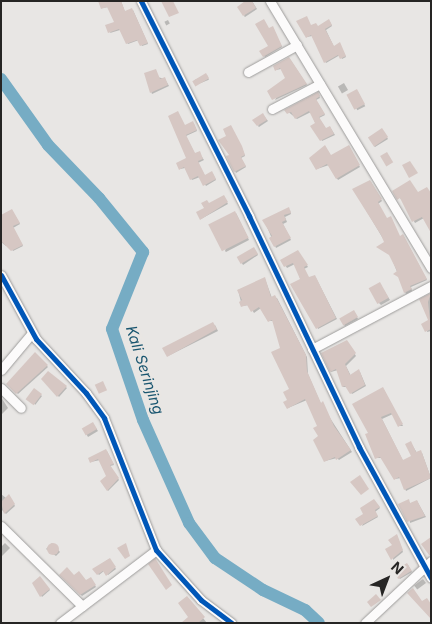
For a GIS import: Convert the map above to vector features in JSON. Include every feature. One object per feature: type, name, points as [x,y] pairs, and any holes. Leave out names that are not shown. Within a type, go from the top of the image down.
[{"type":"street","points":[[141,1],[364,456],[427,564],[431,578]]},
{"type":"street","points":[[270,1],[431,268]]},
{"type":"street","points":[[248,72],[297,45]]},
{"type":"street","points":[[272,109],[320,84]]},
{"type":"street","points":[[1,275],[32,333],[104,418],[156,550],[201,600],[231,623]]},
{"type":"street","points":[[312,349],[431,286]]},
{"type":"street","points":[[1,370],[32,333]]},
{"type":"street","points":[[1,388],[22,408]]},
{"type":"street","points":[[1,526],[82,606]]},
{"type":"street","points":[[60,623],[156,550]]},
{"type":"street","points":[[366,623],[427,564]]},
{"type":"building","points":[[98,1],[121,1],[125,11],[132,8],[148,43],[140,46],[137,40],[126,44],[119,29],[108,33],[105,25],[114,22],[107,7],[101,9]]},
{"type":"building","points":[[161,1],[173,1],[179,13],[169,17]]},
{"type":"building","points":[[245,1],[252,1],[256,8],[243,16],[237,7]]},
{"type":"building","points":[[307,16],[311,25],[316,23],[318,26],[329,19],[332,25],[325,29],[334,46],[340,42],[346,56],[340,59],[338,55],[324,63],[311,35],[306,38],[296,21]]},
{"type":"building","points":[[264,19],[269,28],[273,26],[282,46],[263,57],[259,51],[268,46],[255,24]]},
{"type":"building","points":[[289,57],[307,84],[272,100],[267,91],[285,78],[280,68],[275,71],[273,66]]},
{"type":"building","points":[[156,69],[160,79],[165,77],[168,85],[150,93],[144,73]]},
{"type":"building","points":[[206,73],[209,78],[195,86],[192,81]]},
{"type":"building","points":[[357,89],[365,104],[354,110],[346,95]]},
{"type":"building","points":[[318,92],[320,96],[316,99],[325,114],[319,117],[326,128],[330,126],[334,134],[320,141],[310,126],[315,123],[309,111],[295,119],[291,112],[287,114],[284,110]]},
{"type":"building","points":[[178,111],[185,125],[193,121],[197,130],[186,135],[195,153],[200,151],[203,159],[198,161],[205,175],[212,171],[216,179],[203,186],[198,176],[190,180],[184,167],[179,170],[176,163],[186,158],[168,116]]},
{"type":"building","points":[[263,113],[267,120],[257,126],[252,120]]},
{"type":"building","points":[[231,125],[242,146],[245,155],[241,157],[246,166],[234,172],[226,156],[229,155],[218,140],[226,136],[223,129]]},
{"type":"building","points":[[382,128],[388,137],[374,147],[368,138]]},
{"type":"building","points":[[325,145],[331,155],[349,145],[360,165],[336,179],[327,164],[316,170],[309,158]]},
{"type":"building","points":[[387,152],[393,162],[386,166],[380,156]]},
{"type":"building","points":[[410,161],[418,173],[409,178],[402,165]]},
{"type":"building","points":[[370,180],[382,199],[378,202],[387,218],[391,216],[400,236],[403,234],[427,279],[410,286],[412,289],[404,293],[398,277],[393,274],[397,271],[389,255],[376,247],[384,242],[381,235],[352,189]]},
{"type":"building","points":[[410,180],[418,192],[427,187],[431,193],[431,233],[422,217],[412,222],[400,198],[397,200],[392,191]]},
{"type":"building","points":[[224,195],[228,202],[200,220],[196,212],[204,208],[201,203],[207,200],[209,203]]},
{"type":"building","points":[[289,207],[291,213],[284,215],[286,220],[282,222],[291,238],[274,247],[269,238],[272,236],[262,220]]},
{"type":"building","points":[[12,209],[20,223],[13,226],[23,245],[11,251],[1,241],[1,215]]},
{"type":"building","points":[[235,211],[249,238],[222,251],[208,225]]},
{"type":"building","points":[[254,247],[258,254],[241,264],[237,257]]},
{"type":"building","points":[[298,250],[308,265],[304,267],[309,277],[315,275],[336,318],[316,329],[290,284],[300,279],[293,263],[284,267],[280,260]]},
{"type":"building","points":[[265,277],[271,297],[275,295],[306,355],[307,371],[321,403],[323,401],[334,426],[351,450],[336,460],[335,457],[324,462],[313,440],[318,436],[313,428],[317,426],[305,399],[287,409],[283,402],[287,400],[283,392],[289,389],[271,352],[280,348],[272,320],[268,322],[259,307],[251,312],[247,305],[241,307],[239,302],[242,300],[237,290]]},
{"type":"building","points":[[380,282],[389,298],[377,304],[369,288]]},
{"type":"building","points":[[431,293],[428,302],[431,329],[425,332],[421,324],[428,320],[419,299]]},
{"type":"building","points":[[354,310],[358,317],[343,325],[339,318]]},
{"type":"building","points":[[213,322],[217,329],[167,357],[162,348]]},
{"type":"building","points":[[347,340],[356,353],[345,364],[350,375],[359,369],[365,385],[350,394],[345,386],[342,387],[336,369],[330,372],[321,353]]},
{"type":"building","points":[[35,352],[48,365],[16,394],[6,384]]},
{"type":"building","points":[[48,371],[67,386],[57,397],[41,379]]},
{"type":"building","points":[[103,381],[107,390],[99,394],[95,385]]},
{"type":"building","points":[[383,387],[403,424],[398,427],[391,413],[381,417],[403,460],[411,456],[405,444],[411,441],[416,452],[421,450],[431,478],[404,490],[399,477],[394,480],[380,457],[375,459],[365,434],[368,433],[352,404]]},
{"type":"building","points":[[34,388],[42,394],[34,405],[26,399]]},
{"type":"building","points":[[93,422],[97,429],[86,435],[82,428]]},
{"type":"building","points":[[106,449],[114,464],[110,465],[119,478],[107,491],[100,481],[106,476],[98,459],[90,463],[88,458]]},
{"type":"building","points":[[360,475],[369,489],[361,495],[350,482]]},
{"type":"building","points":[[9,494],[15,504],[4,514],[1,502]]},
{"type":"building","points":[[374,499],[380,507],[375,510],[378,516],[360,526],[355,519],[363,514],[360,508]]},
{"type":"building","points":[[409,499],[410,503],[417,500],[425,516],[407,522],[398,504]]},
{"type":"building","points":[[397,534],[403,550],[391,560],[385,549],[392,545],[388,540]]},
{"type":"building","points":[[431,537],[431,555],[429,555],[421,544]]},
{"type":"building","points":[[53,543],[59,549],[53,555],[47,549]]},
{"type":"building","points":[[126,543],[130,556],[125,559],[117,548]]},
{"type":"building","points":[[110,558],[116,567],[106,576],[103,571],[97,575],[92,569]]},
{"type":"building","points":[[155,558],[172,585],[166,590],[148,564]]},
{"type":"building","points":[[407,563],[412,571],[398,579],[393,571]]},
{"type":"building","points":[[67,567],[74,575],[79,571],[86,580],[91,577],[96,585],[80,595],[59,575]]},
{"type":"building","points":[[40,576],[50,589],[40,597],[32,583]]},
{"type":"building","points":[[413,588],[422,601],[427,598],[431,604],[431,619],[407,593]]},
{"type":"building","points":[[376,594],[381,600],[371,607],[367,602]]},
{"type":"building","points":[[187,596],[205,617],[198,623],[181,623],[188,617],[178,603]]},
{"type":"waterway","name":"Kali Serinjing","points":[[1,79],[48,145],[99,198],[143,252],[112,329],[143,420],[189,523],[215,558],[263,590],[305,610],[319,623]]},
{"type":"cycle path","points":[[141,1],[249,216],[359,447],[431,578]]},
{"type":"cycle path","points":[[1,275],[36,339],[86,393],[104,418],[156,550],[201,600],[231,623]]}]
